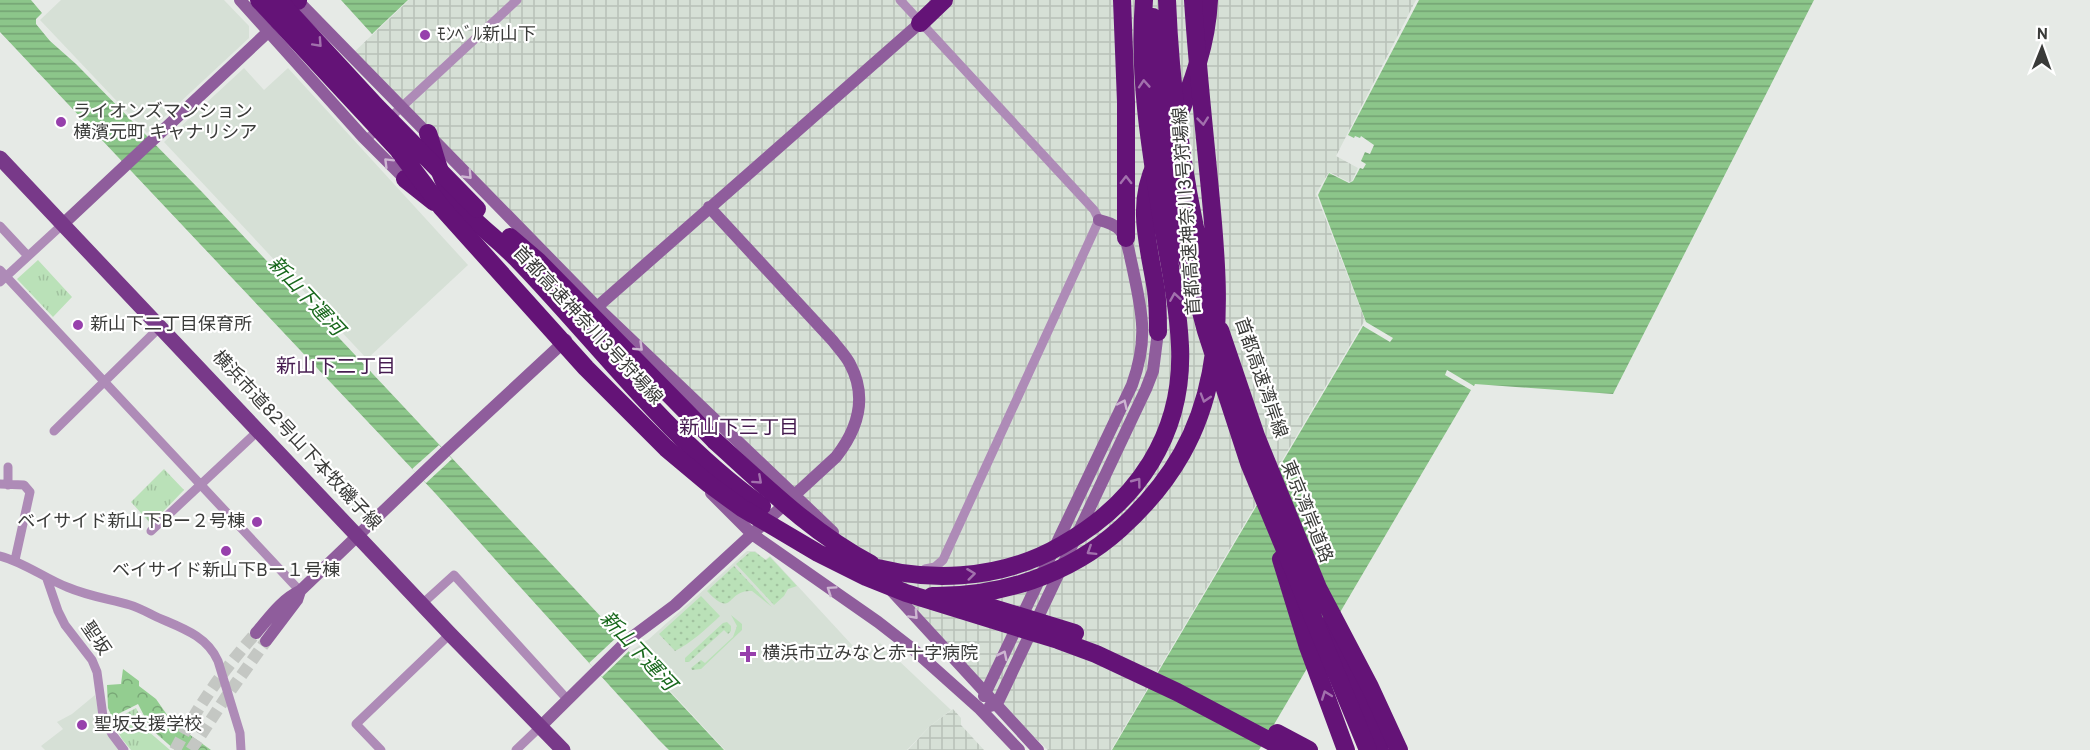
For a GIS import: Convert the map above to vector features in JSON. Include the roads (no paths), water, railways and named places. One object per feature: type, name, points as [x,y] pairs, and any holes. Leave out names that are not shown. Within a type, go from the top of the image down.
[{"type":"highway","name":"首都高速神奈川3号狩場線","points":[[259,0],[673,449],[730,504],[773,539],[815,566],[864,585],[923,596],[976,594],[1025,583],[1084,556],[1113,535],[1158,489],[1186,444],[1200,414],[1212,370],[1217,325],[1218,274],[1198,77],[1193,0]]},
{"type":"highway","name":"首都高速神奈川3号狩場線","points":[[278,0],[376,107],[615,351],[678,421],[762,506],[819,544],[856,561],[889,571],[909,574],[959,576],[1004,569],[1024,563],[1058,548],[1104,518],[1118,506],[1142,477],[1157,452],[1170,420],[1178,385],[1180,348],[1175,299],[1149,131],[1142,46],[1144,0]]},
{"type":"highway","points":[[920,23],[944,0]]},
{"type":"highway","points":[[1122,0],[1126,102],[1126,238]]},
{"type":"highway","name":"首都高速湾岸線","points":[[1152,0],[1163,126],[1172,186],[1185,249],[1212,350],[1249,463],[1368,750]]},
{"type":"highway","name":"首都高速湾岸線","points":[[1167,0],[1171,73],[1180,146],[1202,264],[1240,391],[1385,750]]},
{"type":"highway","name":"東京湾岸道路","points":[[1167,0],[1184,154],[1195,217],[1214,298],[1243,390],[1270,463],[1385,750]]},
{"type":"highway","name":"東京湾岸道路","points":[[1167,0],[1168,79],[1179,164],[1208,299],[1253,436],[1385,750]]},
{"type":"highway","points":[[1158,332],[1156,292],[1144,211],[1147,185],[1188,93],[1201,55],[1209,0]]},
{"type":"highway","points":[[428,133],[448,188],[478,226],[517,259],[668,423],[717,471],[762,506]]},
{"type":"highway","points":[[399,151],[442,208],[586,368],[666,448],[708,484],[742,508],[818,553],[866,577],[906,593],[1096,654],[1177,692],[1287,750]]},
{"type":"highway","points":[[405,179],[510,264],[721,490],[773,539]]},
{"type":"highway","points":[[477,209],[538,261],[715,441],[780,499],[826,536],[859,558],[908,581],[1027,617],[1095,641],[1309,750]]},
{"type":"highway","points":[[1263,497],[1308,647],[1346,750]]},
{"type":"highway","points":[[1318,588],[1370,687],[1399,750]]},
{"type":"main road","name":"横浜市道82号山下本牧磯子線","points":[[0,158],[450,634],[563,750]]},
{"type":"street","points":[[240,0],[366,140],[566,340],[752,534],[878,622],[914,650],[980,709],[1019,750]]},
{"type":"street","points":[[300,591],[105,381],[2,276],[63,224],[269,31],[298,0],[597,307],[884,583],[1038,750]]},
{"type":"street","points":[[366,140],[517,0]]},
{"type":"street","points":[[900,0],[1094,210],[1099,220],[1114,225],[1126,238],[1142,312],[1143,330],[1139,366],[986,691],[980,709]]},
{"type":"street","points":[[597,307],[920,23]]},
{"type":"street","points":[[516,750],[624,643],[675,605],[836,457],[849,440],[857,420],[860,404],[858,383],[850,363],[833,341],[709,207]]},
{"type":"street","points":[[884,583],[898,573],[931,568],[943,560],[1099,220]]},
{"type":"street","points":[[0,226],[28,256]]},
{"type":"street","points":[[54,430],[161,326]]},
{"type":"street","points":[[980,709],[997,704],[1146,389],[1153,371],[1158,332]]},
{"type":"street","points":[[255,633],[280,606],[300,591],[419,476],[566,340]]},
{"type":"street","points":[[151,531],[259,430]]},
{"type":"street","points":[[8,467],[4,484],[24,485],[30,492],[15,560]]},
{"type":"street","points":[[0,556],[15,560],[47,579],[85,594],[131,605],[190,632],[204,641],[218,661],[240,733],[241,750]]},
{"type":"street","points":[[422,604],[454,575],[567,699]]},
{"type":"street","name":"聖坂","points":[[47,579],[54,601],[66,625],[92,660],[97,672],[103,716],[112,734],[124,750]]},
{"type":"street","points":[[266,641],[297,600],[300,591]]},
{"type":"street","points":[[381,750],[356,724],[450,634]]},
{"type":"tunnel","points":[[175,750],[212,689],[256,633]]},
{"type":"tunnel","points":[[191,750],[266,641]]},
{"type":"place","name":"ﾓﾝﾍﾞﾙ新山下","points":[[425,35]]},
{"type":"place","name":"ライオンズマンション 横濱元町 キャナリシア","points":[[61,122]]},
{"type":"place","name":"新山下二丁目保育所","points":[[78,325]]},
{"type":"place","name":"ベイサイド新山下Bー２号棟","points":[[257,522]]},
{"type":"place","name":"ベイサイド新山下Bー１号棟","points":[[226,551]]},
{"type":"place","name":"横浜市立みなと赤十字病院","points":[[748,654]]},
{"type":"place","name":"聖坂支援学校","points":[[82,725]]},
{"type":"district","name":"新山下二丁目","points":[[336,368]]},
{"type":"district","name":"新山下三丁目","points":[[739,429]]},
{"type":"water label","name":"新山下運河","points":[[305,297]]},
{"type":"water label","name":"新山下運河","points":[[637,652]]}]
